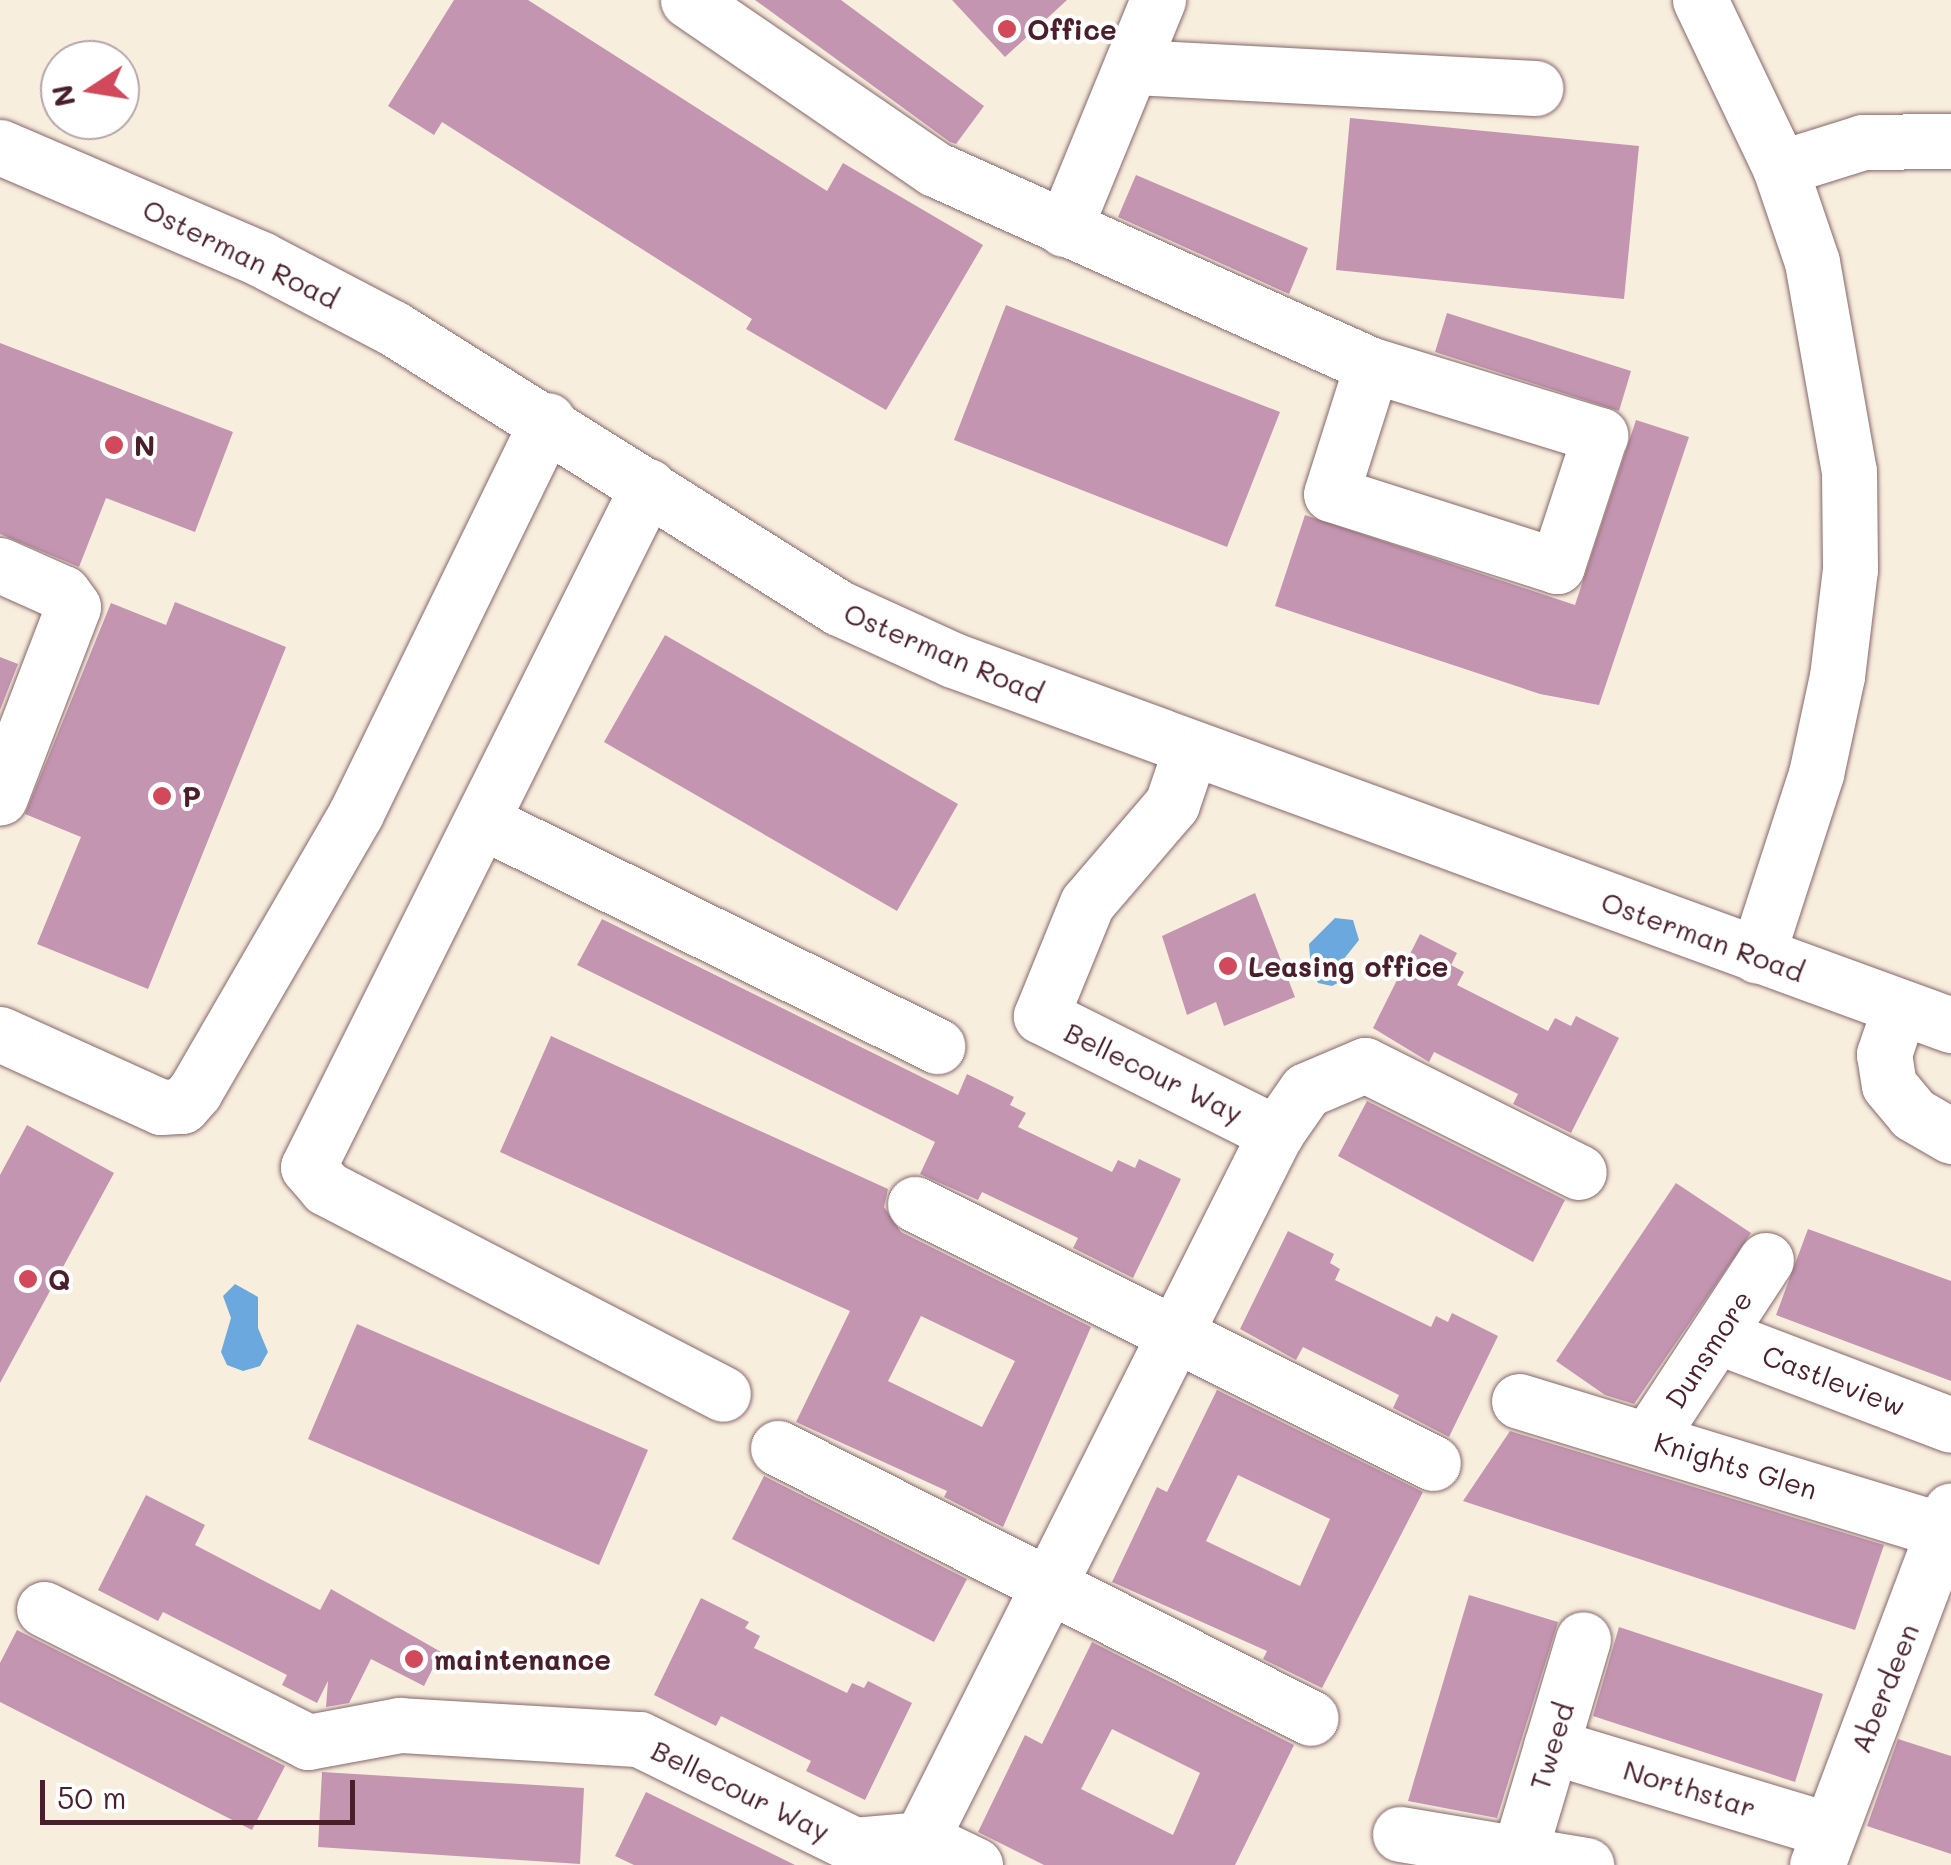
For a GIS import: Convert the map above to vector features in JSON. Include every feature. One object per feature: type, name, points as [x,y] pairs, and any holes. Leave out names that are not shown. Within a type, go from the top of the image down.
[{"type":"street","points":[[688,0],[935,169],[1372,364],[1600,435],[1557,566],[1331,494],[1372,364]]},
{"type":"street","points":[[1064,229],[1158,0]]},
{"type":"street","points":[[1700,0],[1780,168],[1812,262],[1837,374],[1850,471],[1850,568],[1816,774],[1757,956]]},
{"type":"street","points":[[1134,66],[1535,88]]},
{"type":"street","points":[[1780,168],[1863,142],[1951,141]]},
{"type":"street","name":"Osterman Road","points":[[0,147],[262,259],[548,420],[839,608],[954,660],[1190,750],[1951,1026]]},
{"type":"street","points":[[0,1034],[161,1107],[182,1106],[195,1091],[356,813],[548,420]]},
{"type":"street","points":[[648,486],[308,1167],[326,1188],[723,1394]]},
{"type":"street","points":[[0,565],[63,593],[73,607],[0,797]]},
{"type":"street","name":"Bellecour Way","points":[[1190,750],[1172,804],[1087,903],[1041,1016],[1276,1133]]},
{"type":"street","points":[[482,821],[937,1046]]},
{"type":"street","points":[[1900,1006],[1884,1054],[1890,1085],[1913,1114],[1951,1136]]},
{"type":"street","name":"Bellecour Way","points":[[44,1609],[308,1742],[400,1724],[639,1739],[854,1846],[921,1839],[1276,1133],[1306,1090],[1365,1065],[1580,1172]]},
{"type":"street","points":[[914,1204],[1434,1463]]},
{"type":"street","name":"Dunsmore","points":[[1649,1438],[1766,1260]]},
{"type":"street","name":"Castleview","points":[[1717,1336],[1951,1425]]},
{"type":"street","name":"Knights Glen","points":[[1519,1401],[1949,1525]]},
{"type":"street","points":[[778,1448],[1311,1718]]},
{"type":"street","name":"Aberdeen","points":[[1828,1854],[1949,1525]]},
{"type":"street","name":"Tweed","points":[[1518,1854],[1583,1638]]},
{"type":"street","name":"Northstar","points":[[1551,1746],[1828,1854]]},
{"type":"street","points":[[1400,1834],[1586,1865]]},
{"type":"street","points":[[921,1839],[975,1865]]},
{"type":"water","points":[[1335,918],[1353,920],[1359,940],[1343,960],[1345,979],[1332,986],[1318,983],[1311,970],[1309,944]]},
{"type":"water","points":[[235,1284],[258,1297],[258,1328],[268,1352],[260,1366],[243,1371],[227,1365],[221,1352],[231,1318],[223,1296]]},
{"type":"building","points":[[454,0],[528,0],[827,191],[843,163],[983,245],[886,410],[746,329],[752,319],[442,122],[434,135],[388,106]]},
{"type":"building","points":[[755,0],[841,0],[984,106],[956,144],[950,142]]},
{"type":"building","name":"Office","points":[[952,0],[1067,0],[1005,57]]},
{"type":"building","points":[[1350,118],[1639,146],[1624,299],[1336,270]]},
{"type":"building","points":[[1136,175],[1308,248],[1289,294],[1118,217]]},
{"type":"building","points":[[1006,305],[1280,412],[1227,547],[954,440]]},
{"type":"building","points":[[1447,313],[1631,371],[1619,411],[1435,352]]},
{"type":"building","name":"N","points":[[0,343],[233,432],[195,532],[106,498],[79,567],[0,534]]},
{"type":"building","points":[[1636,420],[1689,437],[1599,705],[1540,694],[1275,606],[1305,515],[1575,605]]},
{"type":"building","name":"P","points":[[175,602],[286,647],[148,989],[37,944],[81,837],[25,814],[111,603],[166,625]]},
{"type":"building","points":[[665,635],[958,804],[897,911],[604,742]]},
{"type":"building","points":[[0,657],[18,664],[0,710]]},
{"type":"building","name":"Leasing office","points":[[1255,893],[1295,997],[1224,1026],[1216,1002],[1187,1015],[1162,936]]},
{"type":"building","points":[[602,919],[958,1095],[967,1074],[1014,1097],[1010,1105],[1026,1113],[1018,1127],[1112,1172],[1118,1160],[1135,1168],[1139,1159],[1181,1179],[1133,1278],[1073,1248],[1078,1238],[982,1192],[978,1200],[920,1174],[935,1142],[577,965]]},
{"type":"building","points":[[1420,934],[1457,953],[1451,965],[1464,972],[1457,985],[1548,1031],[1555,1018],[1571,1026],[1576,1016],[1619,1038],[1571,1133],[1513,1104],[1518,1094],[1434,1052],[1429,1062],[1373,1028]]},
{"type":"building","points":[[551,1036],[888,1189],[884,1207],[901,1232],[1091,1327],[1003,1527],[944,1497],[947,1491],[796,1422],[850,1311],[500,1152]],"holes":[[[921,1316],[1015,1361],[982,1427],[888,1381]]]},
{"type":"building","points":[[1367,1101],[1565,1200],[1533,1262],[1338,1156]]},
{"type":"building","name":"Q","points":[[27,1125],[114,1173],[0,1383],[0,1175]]},
{"type":"building","points":[[1676,1183],[1751,1233],[1634,1404],[1605,1395],[1556,1361]]},
{"type":"building","points":[[1808,1229],[1951,1281],[1951,1381],[1776,1315]]},
{"type":"building","points":[[1288,1231],[1334,1254],[1330,1263],[1340,1269],[1335,1280],[1431,1327],[1436,1316],[1448,1322],[1452,1313],[1498,1336],[1449,1437],[1393,1408],[1399,1395],[1303,1347],[1296,1360],[1240,1329]]},
{"type":"building","points":[[357,1324],[648,1450],[599,1565],[308,1439]]},
{"type":"building","points":[[1217,1390],[1423,1492],[1322,1688],[1263,1659],[1267,1651],[1112,1582],[1157,1487],[1167,1492]],"holes":[[[1238,1475],[1330,1519],[1300,1586],[1206,1541]]]},
{"type":"building","points":[[1510,1431],[1884,1545],[1855,1630],[1463,1501]]},
{"type":"building","points":[[764,1476],[967,1579],[934,1642],[732,1539]]},
{"type":"building","points":[[146,1495],[205,1525],[195,1545],[320,1610],[331,1589],[441,1652],[424,1686],[371,1659],[349,1703],[326,1707],[328,1681],[317,1703],[282,1685],[287,1675],[163,1612],[158,1621],[98,1590]]},
{"type":"building","points":[[1469,1595],[1558,1622],[1497,1818],[1408,1801]]},
{"type":"building","points":[[701,1598],[749,1622],[745,1628],[760,1636],[754,1648],[847,1693],[852,1683],[864,1688],[868,1681],[912,1703],[865,1800],[806,1771],[811,1761],[721,1716],[716,1726],[654,1695]]},
{"type":"building","points":[[1619,1627],[1823,1694],[1795,1782],[1593,1716]]},
{"type":"building","points":[[17,1630],[285,1766],[252,1830],[0,1702],[0,1663]]},
{"type":"building","points":[[1092,1642],[1294,1745],[1235,1865],[1044,1865],[978,1832],[1025,1735],[1042,1744]],"holes":[[[1112,1729],[1200,1773],[1173,1835],[1081,1789]]]},
{"type":"building","points":[[1898,1739],[1951,1756],[1951,1854],[1867,1826]]},
{"type":"building","points":[[322,1772],[584,1788],[580,1864],[318,1847]]},
{"type":"building","points":[[646,1792],[795,1865],[634,1865],[615,1856]]},
{"type":"place","name":"Office","points":[[1007,29]]},
{"type":"place","name":"N","points":[[114,445]]},
{"type":"place","name":"P","points":[[162,796]]},
{"type":"place","name":"Leasing office","points":[[1228,966]]},
{"type":"place","name":"Q","points":[[28,1279]]},
{"type":"place","name":"maintenance","points":[[414,1659]]}]
